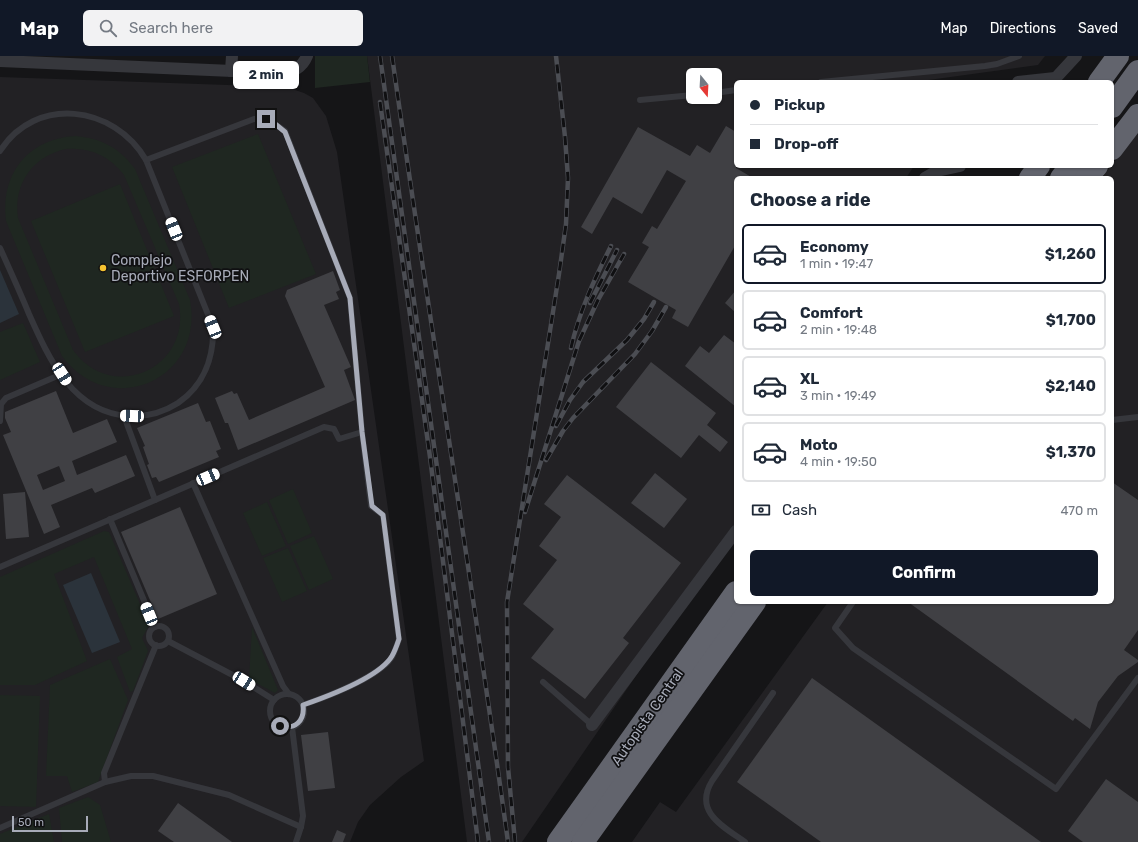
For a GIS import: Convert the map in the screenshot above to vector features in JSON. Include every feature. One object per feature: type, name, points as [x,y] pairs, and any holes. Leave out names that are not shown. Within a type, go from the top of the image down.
[{"type":"highway","points":[[1100,80],[1118,56]]},
{"type":"highway","points":[[1114,104],[1138,71]]},
{"type":"highway","points":[[1114,146],[1138,115]]},
{"type":"highway","points":[[1088,176],[1095,168]]},
{"type":"highway","name":"Autopista Central","points":[[558,842],[734,595]]},
{"type":"highway","name":"Autopista Central","points":[[584,842],[754,604]]},
{"type":"street","points":[[231,71],[232,56]]},
{"type":"street","points":[[0,61],[31,59],[135,61],[231,71],[282,73],[292,71],[305,62],[307,56]]},
{"type":"street","points":[[1054,80],[1076,56]]},
{"type":"street","points":[[928,176],[937,171],[951,168]]},
{"type":"street","points":[[592,725],[734,534]]},
{"type":"lane","points":[[842,80],[985,66],[1003,62],[1019,56]]},
{"type":"lane","points":[[722,92],[734,90]]},
{"type":"lane","points":[[640,100],[686,96]]},
{"type":"lane","points":[[0,151],[17,132],[35,121],[56,115],[78,114],[99,118],[118,128],[134,142],[146,160],[213,327],[213,343],[206,369],[201,379],[187,396],[174,405],[159,412],[140,416],[124,416],[103,411],[88,403],[75,392],[47,354],[0,248]]},
{"type":"lane","points":[[146,160],[254,119],[266,119],[274,123],[285,132],[350,298],[362,432],[372,506],[383,515],[399,639],[391,658],[374,673],[332,694],[303,705]]},
{"type":"lane","points":[[0,421],[1,399],[62,374]]},
{"type":"lane","points":[[124,416],[154,500]]},
{"type":"lane","points":[[1114,420],[1138,417]]},
{"type":"lane","points":[[0,567],[324,427],[334,429],[339,439],[362,432]]},
{"type":"lane","points":[[193,483],[283,686],[288,694]]},
{"type":"lane","points":[[110,519],[155,627]]},
{"type":"lane","points":[[852,604],[835,628],[853,648],[1056,789],[1138,678]]},
{"type":"lane","points":[[161,626],[167,629],[169,635],[168,641],[163,645],[156,645],[150,638],[150,632],[155,627],[161,626]]},
{"type":"lane","points":[[168,641],[244,681],[274,700]]},
{"type":"lane","points":[[105,782],[104,773],[156,645]]},
{"type":"lane","points":[[543,682],[592,725]]},
{"type":"lane","points":[[745,842],[712,817],[706,802],[707,791],[712,781],[773,692]]},
{"type":"lane","points":[[288,694],[294,696],[303,705],[303,716],[297,724],[292,727],[280,726],[274,722],[270,710],[274,700],[288,694]]},
{"type":"lane","points":[[292,727],[303,816],[296,842]]},
{"type":"lane","points":[[0,828],[105,782],[130,776],[153,776],[229,795],[301,827]]},
{"type":"shaded area","points":[[315,56],[367,56],[370,82],[315,88]]},
{"type":"shaded area","points":[[367,56],[1045,56],[1038,65],[929,80],[734,80],[734,168],[913,168],[907,176],[734,176],[734,533],[522,842],[467,842]]},
{"type":"shaded area","points":[[0,77],[286,87],[304,93],[313,98],[326,116],[337,152],[424,761],[401,777],[370,805],[358,822],[350,842],[0,842]]},
{"type":"shaded area","points":[[1138,129],[1138,842],[632,842],[660,802],[676,812],[827,604],[1114,604],[1114,176],[1103,176],[1109,168],[1114,168],[1114,162]]},
{"type":"shaded area","points":[[258,134],[316,274],[229,308],[172,167]]},
{"type":"shaded area","points":[[75,136],[84,137],[109,145],[123,155],[135,169],[190,300],[191,328],[183,352],[169,370],[150,382],[128,388],[104,386],[82,376],[62,356],[6,221],[5,204],[8,188],[13,174],[21,162],[31,152],[44,144],[58,139]],"holes":[[[66,149],[91,151],[99,154],[118,168],[124,175],[179,304],[179,327],[173,346],[161,361],[145,372],[127,376],[108,375],[89,366],[73,350],[18,218],[17,206],[19,194],[22,183],[28,173],[44,158]]]},
{"type":"shaded area","name":"Complejo Deportivo ESFORPEN","points":[[120,184],[174,316],[85,352],[31,221]]},
{"type":"shaded area","points":[[0,270],[19,314],[0,323]]},
{"type":"shaded area","points":[[23,323],[40,362],[0,380],[0,332]]},
{"type":"shaded area","points":[[293,489],[312,533],[288,544],[269,500]]},
{"type":"shaded area","points":[[267,502],[286,546],[262,556],[243,513]]},
{"type":"shaded area","points":[[104,531],[109,532],[149,625],[142,638],[148,651],[133,691],[130,692],[117,657],[132,649],[94,557],[54,574],[87,661],[35,685],[0,685],[0,577]]},
{"type":"shaded area","points":[[314,536],[333,579],[309,590],[290,546]]},
{"type":"shaded area","points":[[288,548],[307,591],[282,602],[263,558]]},
{"type":"shaded area","points":[[91,573],[120,642],[92,653],[63,585]]},
{"type":"shaded area","points":[[252,627],[278,690],[275,693],[249,679]]},
{"type":"shaded area","points":[[110,659],[128,700],[98,782],[72,792],[67,776],[46,776],[50,685]]},
{"type":"shaded area","points":[[0,695],[40,696],[36,807],[0,806]]},
{"type":"shaded area","points":[[88,797],[100,805],[111,842],[62,842],[59,808]]},
{"type":"shaded area","points":[[49,814],[54,842],[0,842],[0,834]]},
{"type":"building","points":[[726,126],[734,131],[734,168],[750,176],[734,176],[734,247],[688,327],[672,318],[676,310],[628,282],[649,247],[642,243],[652,226],[657,229],[686,181],[667,170],[642,214],[613,197],[592,234],[581,227],[638,127],[690,156],[697,145],[710,153]]},
{"type":"building","points":[[333,271],[340,290],[336,292],[339,299],[324,305],[351,367],[344,370],[355,400],[238,450],[228,423],[225,423],[215,398],[232,391],[234,394],[237,393],[249,420],[325,387],[285,296],[287,290]]},
{"type":"building","points":[[734,292],[734,311],[725,303]]},
{"type":"building","points":[[724,335],[734,342],[734,405],[685,366],[700,346],[709,353]]},
{"type":"building","points":[[651,362],[716,413],[707,425],[728,442],[720,452],[699,435],[681,458],[616,407]]},
{"type":"building","points":[[56,391],[73,433],[107,419],[117,442],[72,461],[77,475],[126,455],[135,476],[95,493],[92,488],[51,505],[60,527],[44,534],[3,435],[11,432],[5,418],[5,412]],"holes":[[[59,466],[65,481],[43,490],[37,475]]]},
{"type":"building","points":[[198,403],[206,422],[210,421],[221,449],[216,451],[219,457],[159,482],[156,477],[152,478],[143,447],[145,446],[137,428]]},
{"type":"building","points":[[655,473],[687,499],[664,528],[631,503]]},
{"type":"building","points":[[567,475],[681,563],[623,638],[629,643],[585,699],[531,658],[554,629],[523,604],[557,560],[539,546],[561,517],[544,504]]},
{"type":"building","points":[[1114,483],[1138,500],[1138,630],[1124,650],[1138,660],[1138,662],[1118,676],[1098,702],[1090,729],[1075,718],[1073,721],[911,604],[1114,604]]},
{"type":"building","points":[[25,492],[29,537],[6,539],[3,494]]},
{"type":"building","points":[[180,507],[217,594],[158,619],[121,532]]},
{"type":"building","points":[[812,678],[1041,842],[821,842],[737,782]]},
{"type":"building","points":[[328,732],[335,788],[308,791],[301,735]]},
{"type":"building","points":[[1106,779],[1138,802],[1138,842],[1083,842],[1068,831]]},
{"type":"building","points":[[178,803],[232,842],[174,842],[158,831]]},
{"type":"building","points":[[337,830],[346,834],[343,842],[332,842]]},
{"type":"railway","points":[[380,56],[489,842]]},
{"type":"railway","points":[[392,56],[508,842]]},
{"type":"railway","points":[[515,842],[508,767],[507,602],[566,224],[568,178],[556,56]]},
{"type":"railway","points":[[380,102],[430,457],[478,842]]},
{"type":"railway","points":[[571,348],[578,322],[588,296],[611,246]]},
{"type":"railway","points":[[590,303],[617,250]]},
{"type":"railway","points":[[525,512],[579,341],[598,300],[624,254]]},
{"type":"railway","points":[[556,426],[570,400],[583,382],[627,340],[644,319],[654,302]]},
{"type":"railway","points":[[546,460],[563,431],[573,418],[635,354],[652,331],[666,307]]},
{"type":"place","name":"Complejo Deportivo ESFORPEN","points":[[103,268]]},
{"type":"route","points":[[266,119],[274,123],[285,132],[350,298],[362,432],[372,506],[383,515],[399,639],[391,658],[374,673],[332,694],[303,705],[303,716],[297,724],[292,727],[285,728],[280,726]]}]
